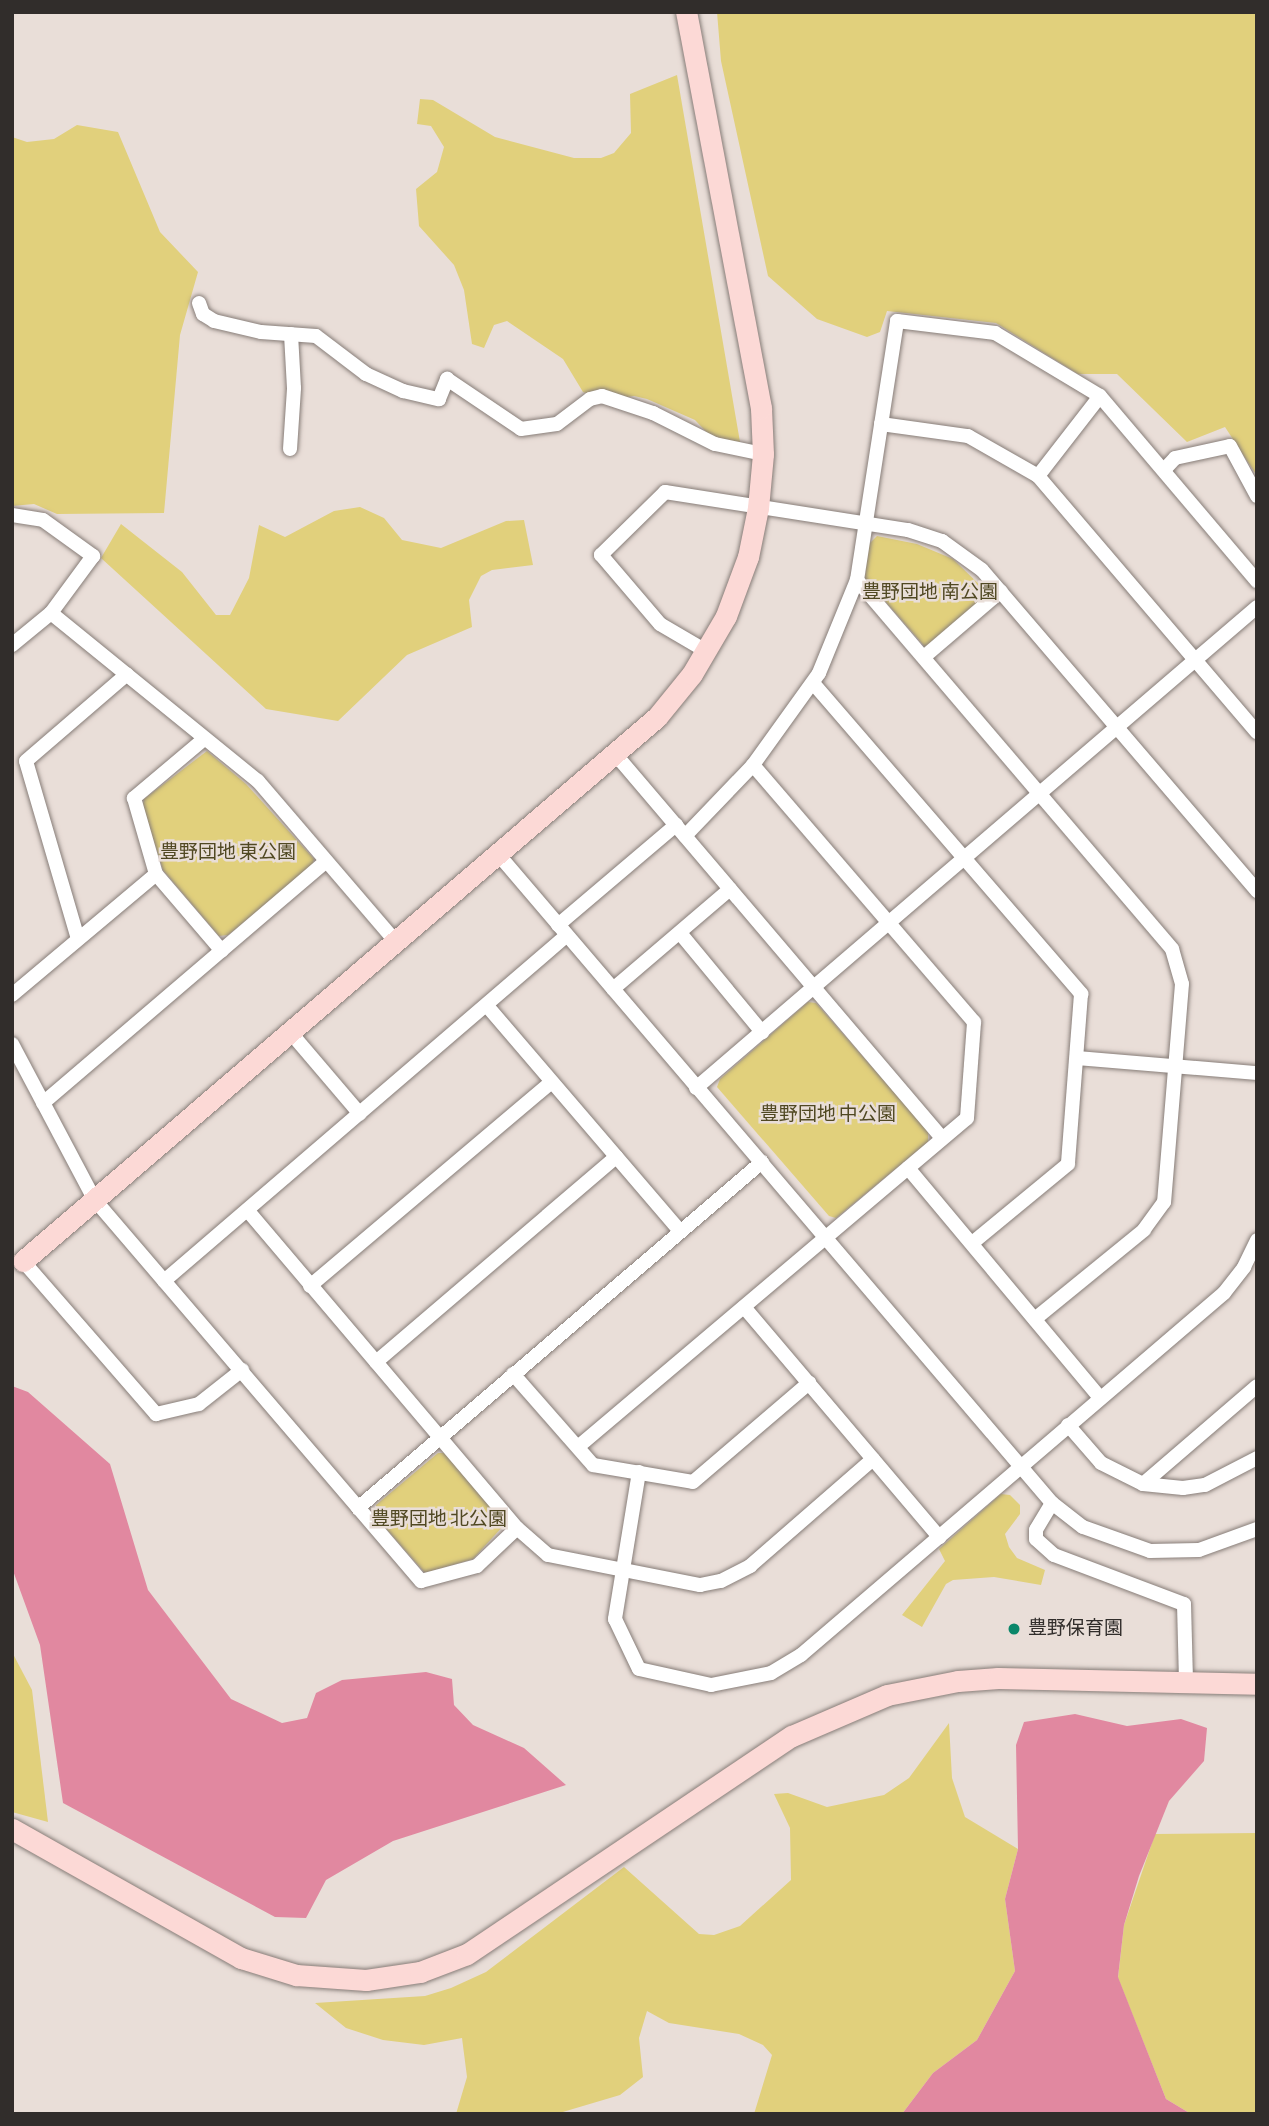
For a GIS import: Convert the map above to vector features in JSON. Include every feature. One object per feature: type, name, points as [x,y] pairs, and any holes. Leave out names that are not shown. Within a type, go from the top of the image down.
[{"type":"street","points":[[243,1370],[199,1404],[156,1414],[23,1261],[616,755],[657,717],[706,651],[738,590],[758,508],[764,454],[755,372],[686,12]]},
{"type":"street","points":[[199,303],[204,314],[214,321],[316,336],[366,374],[403,391],[439,399],[447,379],[521,429],[557,424],[590,399],[602,396],[653,413],[715,444],[764,454]]},
{"type":"street","points":[[164,1281],[488,1007],[562,930],[752,765],[813,683],[857,580],[897,321],[995,333],[1100,396],[1257,581]]},
{"type":"street","points":[[290,449],[294,388],[291,334]]},
{"type":"street","points":[[1038,476],[1100,396]]},
{"type":"street","points":[[881,424],[968,436],[1038,476],[1257,733]]},
{"type":"street","points":[[1164,470],[1175,458],[1230,446],[1257,496]]},
{"type":"street","points":[[706,651],[660,624],[601,555],[665,492],[921,533],[942,541],[982,570],[1001,591],[1257,891]]},
{"type":"street","points":[[12,516],[43,520],[93,556],[51,613],[12,645]]},
{"type":"street","points":[[857,580],[1172,949],[1182,984],[1164,1202],[1156,1216],[1035,1319]]},
{"type":"street","points":[[924,657],[1001,591]]},
{"type":"street","points":[[696,1088],[1257,607]]},
{"type":"street","points":[[51,613],[258,781],[396,942]]},
{"type":"street","points":[[78,939],[26,761],[127,674]]},
{"type":"street","points":[[813,683],[1081,994],[1069,1164],[972,1243]]},
{"type":"street","points":[[204,739],[134,798],[156,874],[222,951]]},
{"type":"street","points":[[616,755],[942,1138]]},
{"type":"street","points":[[579,1446],[967,1118],[974,1022],[752,765]]},
{"type":"street","points":[[498,854],[1052,1503],[1083,1527],[1150,1551],[1210,1548],[1257,1529]]},
{"type":"street","points":[[43,1103],[326,861]]},
{"type":"street","points":[[12,995],[156,874]]},
{"type":"street","points":[[613,989],[730,889]]},
{"type":"street","points":[[680,933],[762,1032]]},
{"type":"street","points":[[488,1007],[681,1232]]},
{"type":"street","points":[[291,1033],[360,1114]]},
{"type":"street","points":[[12,1044],[94,1199],[421,1581],[477,1566],[517,1528]]},
{"type":"street","points":[[1076,1058],[1257,1073]]},
{"type":"street","points":[[310,1286],[551,1082]]},
{"type":"street","points":[[376,1362],[616,1157]]},
{"type":"street","points":[[358,1508],[762,1162]]},
{"type":"street","points":[[908,1168],[1100,1398]]},
{"type":"street","points":[[248,1211],[517,1528],[548,1555],[700,1585],[737,1574],[873,1459]]},
{"type":"street","points":[[639,1472],[615,1619],[639,1669],[693,1685],[727,1684],[788,1665],[1224,1293],[1244,1267],[1257,1240]]},
{"type":"street","points":[[744,1307],[939,1536]]},
{"type":"street","points":[[513,1374],[593,1465],[693,1482],[809,1383]]},
{"type":"street","points":[[1143,1484],[1257,1386]]},
{"type":"street","points":[[1068,1425],[1101,1463],[1143,1484],[1183,1488],[1205,1485],[1257,1458]]},
{"type":"street","points":[[1052,1503],[1036,1531],[1036,1539],[1054,1555],[1184,1604],[1186,1683]]},
{"type":"street","points":[[12,1829],[241,1958],[296,1976],[366,1980],[420,1972],[467,1954],[792,1736],[887,1695],[958,1681],[998,1678],[1257,1684]]},
{"type":"green space","points":[[717,12],[1257,12],[1257,476],[1225,427],[1187,442],[1117,374],[1078,374],[996,323],[887,311],[880,332],[867,337],[817,319],[768,276],[721,61]]},
{"type":"green space","points":[[677,75],[740,442],[714,440],[695,420],[647,399],[634,396],[608,400],[583,392],[563,359],[507,321],[494,325],[484,348],[472,344],[464,290],[454,265],[419,226],[416,189],[437,172],[444,147],[431,126],[417,124],[420,99],[433,100],[495,137],[574,158],[601,158],[614,153],[631,133],[630,94]]},
{"type":"green space","points":[[77,125],[118,132],[160,232],[198,272],[180,335],[164,513],[57,514],[34,504],[12,506],[12,137],[27,142],[54,139]]},
{"type":"green space","points":[[360,507],[384,518],[402,540],[441,548],[506,521],[524,520],[533,565],[492,570],[481,576],[469,600],[472,627],[407,655],[338,721],[266,709],[101,558],[121,524],[182,572],[216,615],[230,615],[249,578],[259,525],[285,537],[334,511]]},
{"type":"green space","name":"豊野団地 南公園","points":[[877,536],[917,544],[953,559],[989,594],[926,648],[865,578],[869,544]]},
{"type":"green space","name":"豊野団地 東公園","points":[[207,751],[246,784],[314,859],[312,867],[228,935],[219,936],[163,870],[143,806],[144,799]]},
{"type":"green space","name":"豊野団地 中公園","points":[[808,1002],[816,1003],[928,1131],[928,1142],[836,1218],[829,1216],[717,1087],[720,1079]]},
{"type":"green space","name":"豊野団地 北公園","points":[[438,1453],[445,1453],[505,1524],[473,1559],[425,1573],[375,1516],[376,1505]]},
{"type":"green space","points":[[1001,1494],[1010,1495],[1020,1505],[1020,1514],[1005,1534],[1009,1547],[1017,1558],[1045,1570],[1041,1585],[994,1577],[953,1580],[946,1584],[922,1627],[902,1615],[945,1561],[939,1549]]},
{"type":"green space","points":[[12,1652],[32,1690],[48,1822],[12,1812]]},
{"type":"green space","points":[[949,1723],[952,1778],[965,1817],[1018,1849],[1005,1899],[1015,1971],[977,2040],[933,2073],[902,2114],[754,2114],[772,2055],[763,2045],[739,2034],[669,2023],[647,2011],[639,2038],[643,2077],[620,2095],[556,2114],[456,2114],[467,2077],[462,2038],[424,2045],[383,2040],[346,2028],[315,2003],[425,1996],[451,1988],[486,1972],[624,1867],[699,1934],[714,1935],[740,1926],[791,1880],[790,1828],[774,1794],[788,1793],[827,1807],[884,1795],[909,1778]]},
{"type":"green space","points":[[1257,1833],[1257,2114],[1191,2114],[1166,2099],[1118,1978],[1124,1925],[1155,1834]]},
{"type":"shaded area","points":[[12,1386],[28,1392],[110,1464],[148,1590],[231,1699],[282,1723],[307,1718],[316,1693],[342,1680],[426,1672],[452,1679],[454,1705],[473,1725],[524,1748],[566,1785],[393,1841],[326,1880],[306,1918],[275,1917],[63,1803],[40,1645],[12,1568]]},
{"type":"shaded area","points":[[1075,1714],[1127,1726],[1181,1719],[1207,1728],[1204,1761],[1169,1801],[1139,1876],[1124,1925],[1118,1977],[1166,2099],[1191,2114],[902,2114],[933,2073],[977,2040],[1015,1971],[1005,1899],[1018,1849],[1016,1745],[1024,1722]]},
{"type":"place","name":"豊野保育園","points":[[1014,1629]]}]
